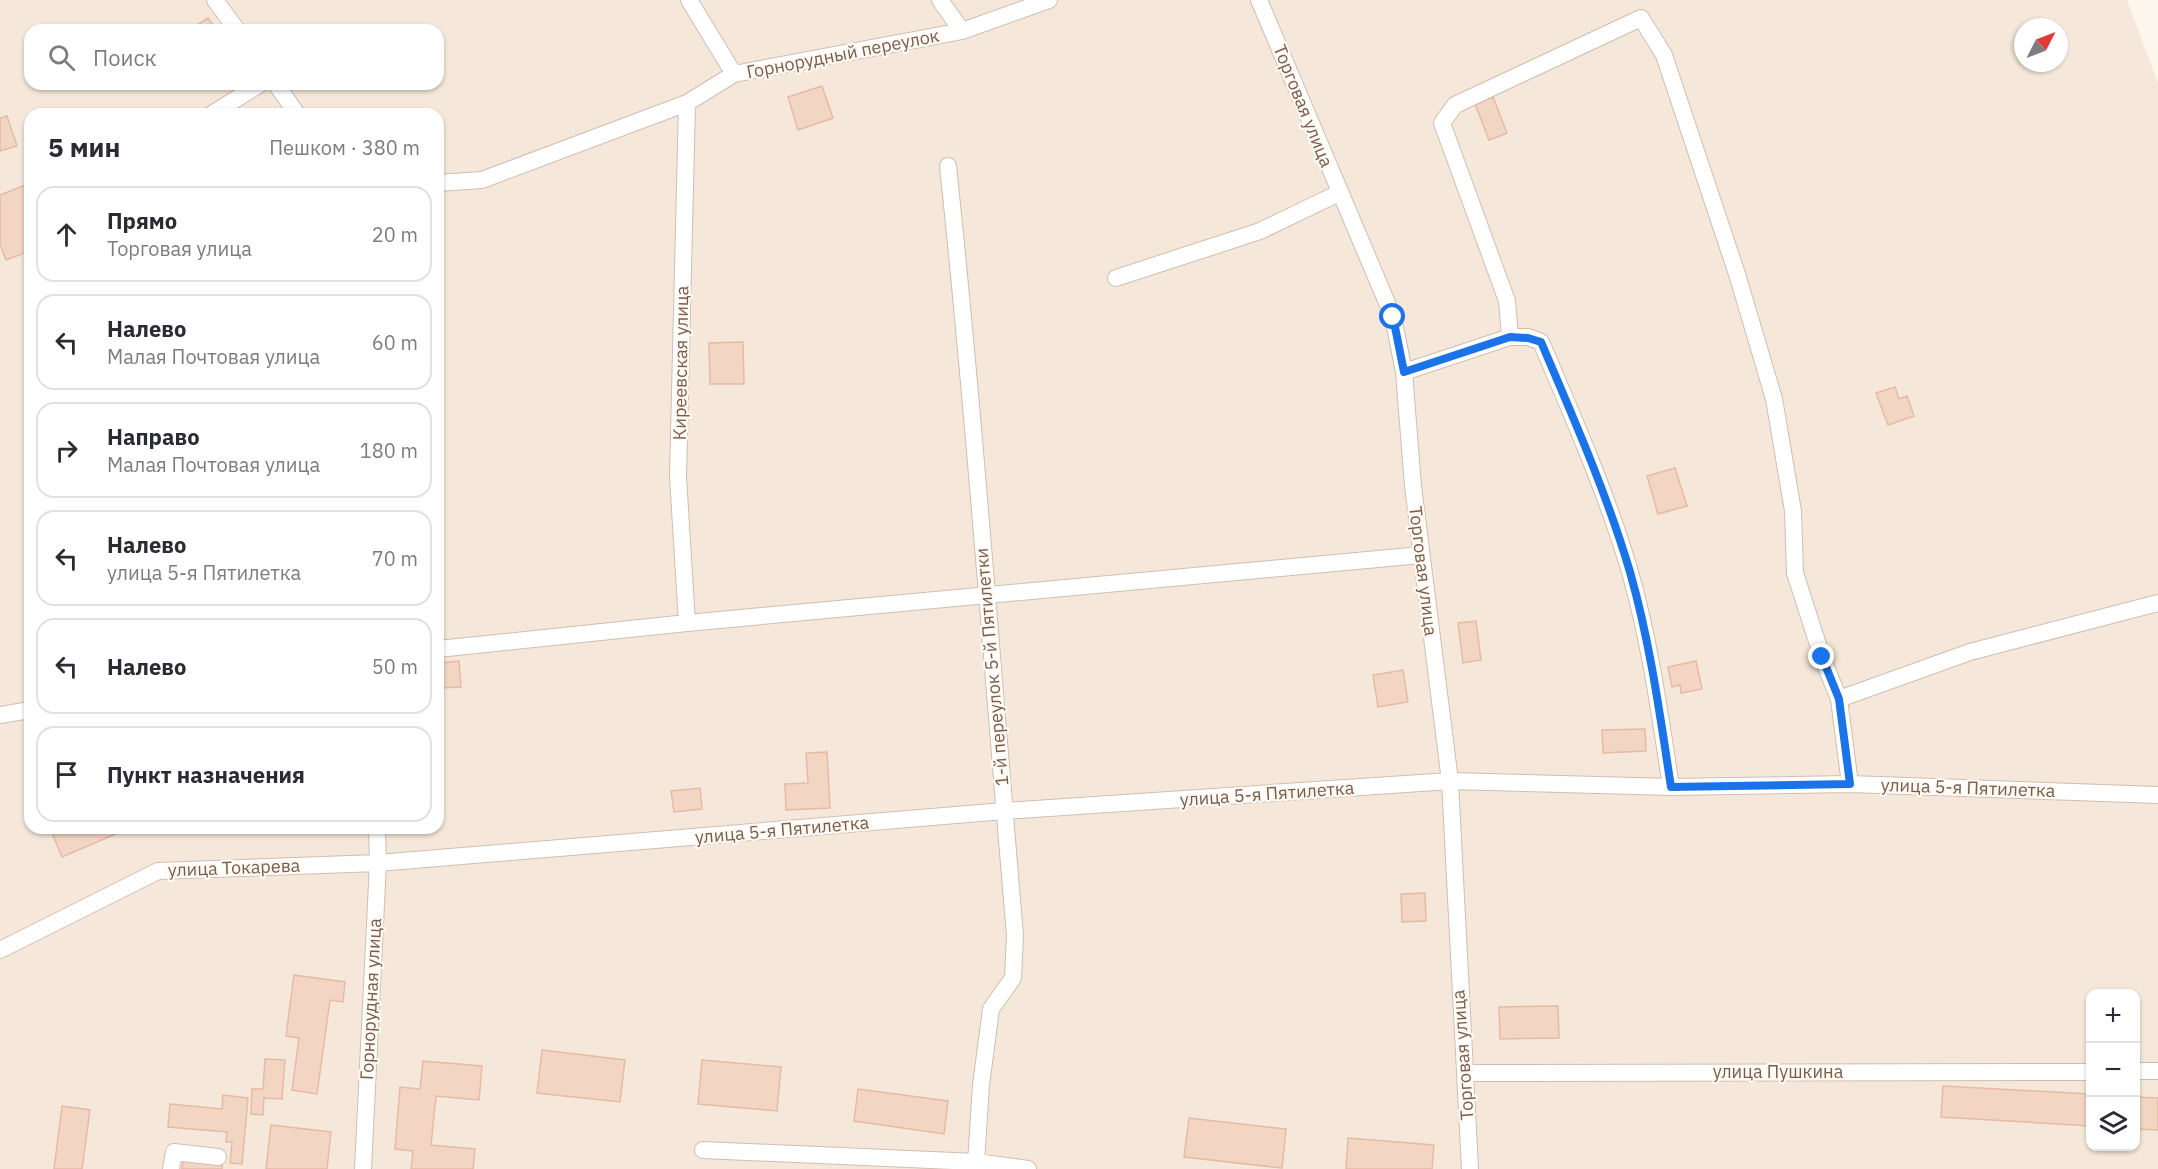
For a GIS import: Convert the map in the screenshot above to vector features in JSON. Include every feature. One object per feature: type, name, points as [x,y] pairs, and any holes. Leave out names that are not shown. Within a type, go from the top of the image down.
[{"type":"street","points":[[215,0],[233,24]]},
{"type":"street","points":[[689,0],[734,74]]},
{"type":"street","points":[[940,0],[962,31]]},
{"type":"street","name":"Горнорудный переулок","points":[[444,183],[482,180],[687,103],[734,74],[962,31],[1049,0]]},
{"type":"street","name":"Торговая улица","points":[[1259,0],[1393,317],[1404,372],[1421,555],[1450,781],[1470,1169]]},
{"type":"street","points":[[1510,337],[1507,301],[1442,123],[1455,105],[1641,18],[1664,55],[1774,399],[1793,511],[1795,573],[1822,657],[1839,699],[1850,784]]},
{"type":"street","points":[[222,108],[250,90]]},
{"type":"street","points":[[280,90],[293,108]]},
{"type":"street","name":"Киреевская улица","points":[[687,103],[678,477],[687,622]]},
{"type":"street","name":"1-й переулок 5-й Пятилетки","points":[[948,166],[971,383],[985,597],[1015,935],[1013,978],[991,1009],[981,1085],[976,1162]]},
{"type":"street","points":[[1116,278],[1260,231],[1339,193]]},
{"type":"street","points":[[1404,372],[1510,337],[1528,338],[1541,342],[1603,495],[1630,573],[1659,702],[1671,787]]},
{"type":"street","points":[[444,649],[687,622],[985,597],[1421,555]]},
{"type":"street","points":[[1839,699],[1970,652],[2158,603]]},
{"type":"street","points":[[0,715],[24,711]]},
{"type":"street","name":"улица 5-я Пятилетка","points":[[378,863],[1004,812],[1450,781],[1671,787],[1850,784],[2158,795]]},
{"type":"street","name":"Горнорудная улица","points":[[363,1169],[378,863],[377,834]]},
{"type":"street","name":"улица Токарева","points":[[0,950],[158,871],[378,863]]},
{"type":"street","points":[[2140,1071],[2158,1071]]},
{"type":"street","name":"улица Пушкина","points":[[1464,1073],[2086,1072]]},
{"type":"street","points":[[703,1150],[976,1162],[1028,1169]]},
{"type":"street","points":[[171,1169],[174,1152],[218,1157]]},
{"type":"shaded area","points":[[0,0],[2127,0],[2158,83],[2158,1169],[0,1169]]},
{"type":"building","points":[[208,18],[212,24],[198,24]]},
{"type":"building","points":[[822,86],[833,118],[798,130],[788,97]]},
{"type":"building","points":[[1493,97],[1507,133],[1489,140],[1475,104]]},
{"type":"building","points":[[7,116],[17,146],[0,151],[0,118]]},
{"type":"building","points":[[24,185],[24,253],[6,260],[0,244],[0,195]]},
{"type":"building","points":[[743,342],[744,384],[710,384],[709,343]]},
{"type":"building","points":[[1895,387],[1899,399],[1907,396],[1914,416],[1888,425],[1876,393]]},
{"type":"building","points":[[1675,468],[1687,506],[1658,514],[1647,476]]},
{"type":"building","points":[[1476,621],[1481,660],[1463,663],[1458,623]]},
{"type":"building","points":[[459,661],[461,687],[444,688],[444,662]]},
{"type":"building","points":[[1696,661],[1702,689],[1681,693],[1680,685],[1672,687],[1668,667]]},
{"type":"building","points":[[1403,670],[1408,702],[1378,707],[1373,675]]},
{"type":"building","points":[[1645,729],[1646,751],[1603,753],[1602,730]]},
{"type":"building","points":[[827,752],[830,808],[786,810],[785,784],[808,783],[806,753]]},
{"type":"building","points":[[700,788],[702,809],[674,812],[671,791]]},
{"type":"building","points":[[52,834],[116,834],[62,857]]},
{"type":"building","points":[[1425,893],[1426,921],[1402,922],[1401,894]]},
{"type":"building","points":[[294,975],[345,982],[343,1002],[330,1000],[317,1094],[292,1090],[299,1038],[286,1036]]},
{"type":"building","points":[[1558,1006],[1559,1038],[1500,1039],[1499,1007]]},
{"type":"building","points":[[542,1050],[625,1060],[620,1102],[537,1093]]},
{"type":"building","points":[[265,1059],[285,1060],[282,1099],[264,1098],[263,1115],[251,1114],[252,1089],[263,1089]]},
{"type":"building","points":[[702,1060],[781,1067],[777,1111],[698,1104]]},
{"type":"building","points":[[423,1061],[482,1066],[479,1100],[436,1096],[431,1145],[475,1149],[473,1169],[411,1169],[413,1151],[395,1149],[400,1087],[420,1089]]},
{"type":"building","points":[[1943,1086],[2086,1094],[2086,1126],[1941,1117]]},
{"type":"building","points":[[858,1089],[948,1101],[944,1134],[854,1121]]},
{"type":"building","points":[[223,1095],[248,1098],[242,1164],[230,1163],[232,1142],[226,1142],[227,1132],[168,1127],[170,1104],[222,1109]]},
{"type":"building","points":[[2140,1097],[2158,1098],[2158,1130],[2140,1129]]},
{"type":"building","points":[[62,1106],[90,1110],[82,1169],[54,1169]]},
{"type":"building","points":[[1189,1118],[1286,1129],[1282,1168],[1184,1157]]},
{"type":"building","points":[[271,1125],[331,1132],[327,1169],[266,1169]]},
{"type":"building","points":[[1348,1138],[1434,1145],[1432,1169],[1346,1169]]},
{"type":"building","points":[[183,1161],[222,1165],[222,1169],[182,1169]]},
{"type":"route","points":[[1393,317],[1404,372],[1510,337],[1528,338],[1541,342],[1603,495],[1630,573],[1659,702],[1671,787],[1850,784],[1839,699],[1822,657]]}]
